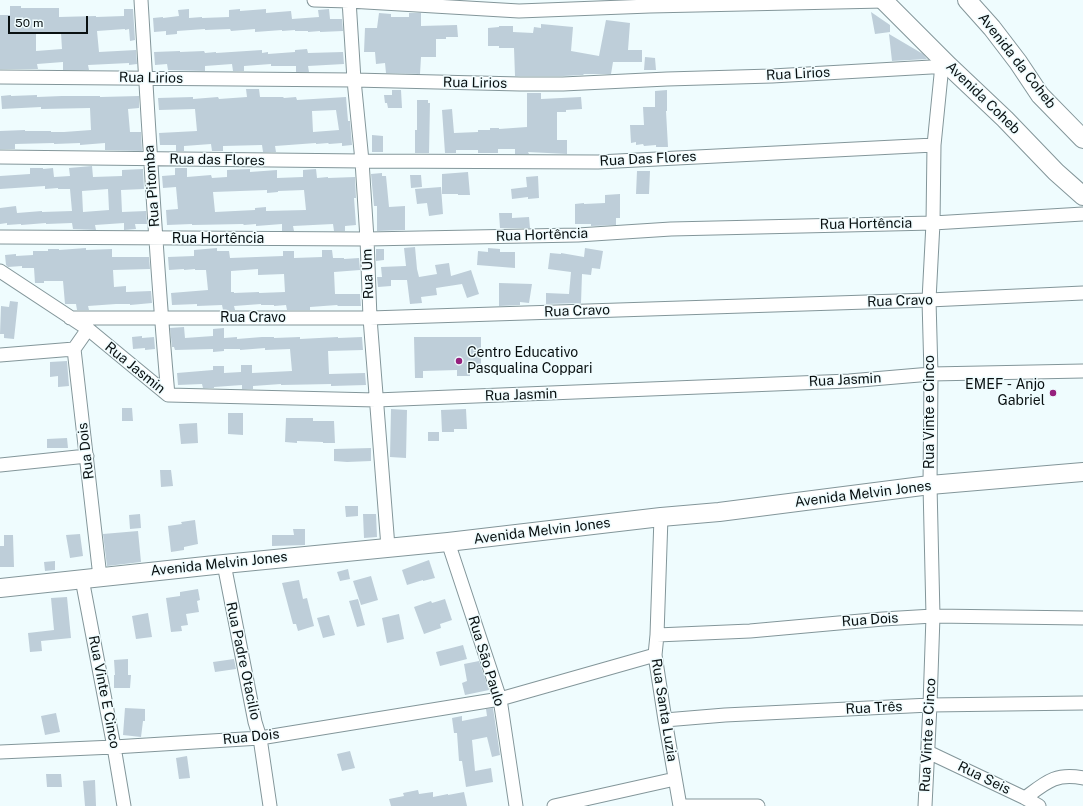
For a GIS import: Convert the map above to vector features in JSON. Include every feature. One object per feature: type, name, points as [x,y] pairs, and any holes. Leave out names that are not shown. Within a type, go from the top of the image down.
[{"type":"main road","name":"Avenida Coheb","points":[[883,0],[945,65],[1005,119],[1056,172],[1083,196]]},
{"type":"main road","name":"Avenida da Coheb","points":[[967,0],[992,28],[1018,62],[1040,95],[1083,139]]},
{"type":"main road","name":"Avenida Melvin Jones","points":[[0,588],[448,542],[662,517],[719,512],[930,485],[1083,472]]},
{"type":"street","name":"Rua Pitomba","points":[[141,0],[150,159],[168,395]]},
{"type":"street","points":[[314,0],[349,0],[518,11],[883,0]]},
{"type":"street","name":"Rua Um","points":[[349,0],[354,80],[362,161],[370,318],[388,547]]},
{"type":"street","name":"Rua Lirios","points":[[0,76],[563,84],[772,76],[945,65]]},
{"type":"street","name":"Rua Vinte e Cinco","points":[[925,806],[933,616],[930,485],[931,374],[929,300],[933,223],[934,145],[945,65]]},
{"type":"street","name":"Rua Das Flores","points":[[362,161],[598,162],[934,145]]},
{"type":"street","name":"Rua das Flores","points":[[0,157],[362,161]]},
{"type":"street","name":"Rua Hortência","points":[[0,238],[367,239],[578,235],[671,229],[933,223],[1083,214]]},
{"type":"street","name":"Rua Jasmin","points":[[0,271],[88,329],[168,395],[376,400],[841,382],[931,374],[1083,371]]},
{"type":"street","name":"Rua Cravo","points":[[70,318],[370,318],[929,300],[1083,293]]},
{"type":"street","points":[[0,355],[74,349],[88,329]]},
{"type":"street","name":"Rua Dois","points":[[74,349],[100,577]]},
{"type":"street","points":[[0,465],[86,456]]},
{"type":"street","name":"Rua Santa Luzia","points":[[662,517],[655,655],[664,720],[680,806]]},
{"type":"street","name":"Rua São Paulo","points":[[448,542],[500,699],[516,806]]},
{"type":"street","name":"Rua Padre Otacilio","points":[[224,564],[255,722],[260,738],[270,806]]},
{"type":"street","name":"Rua Vinte E Cinco","points":[[82,579],[124,806]]},
{"type":"street","name":"Rua Dois","points":[[657,635],[750,631],[933,616],[1083,618]]},
{"type":"street","name":"Rua Dois","points":[[0,752],[260,738],[500,699],[655,655]]},
{"type":"street","name":"Rua Três","points":[[664,720],[725,715],[930,705],[1083,703]]},
{"type":"street","name":"Rua Seis","points":[[928,752],[1039,806]]},
{"type":"street","points":[[1025,798],[1046,782],[1056,778],[1067,776],[1083,778]]},
{"type":"street","points":[[554,806],[675,780]]},
{"type":"street","points":[[680,806],[758,806]]},
{"type":"building","points":[[10,6],[21,6],[21,8],[59,8],[59,17],[124,16],[124,9],[133,9],[135,40],[130,41],[129,29],[97,31],[99,52],[136,50],[137,64],[88,65],[89,70],[63,70],[63,62],[37,64],[38,69],[0,69],[0,15],[10,15]],"holes":[[[61,33],[62,49],[36,51],[36,34]]]},
{"type":"building","points":[[189,9],[189,18],[229,17],[229,10],[240,9],[240,11],[266,9],[266,13],[291,11],[292,19],[319,17],[318,10],[329,9],[330,19],[342,19],[343,31],[308,32],[282,30],[255,32],[255,29],[231,31],[230,29],[205,29],[177,31],[177,34],[166,35],[166,31],[154,32],[153,18],[179,16],[178,10]]},
{"type":"building","points":[[871,12],[890,25],[890,32],[875,34]]},
{"type":"building","points":[[379,13],[391,14],[391,17],[409,17],[409,13],[421,13],[421,26],[457,25],[458,37],[436,39],[436,57],[421,57],[420,74],[386,73],[385,63],[376,64],[375,52],[364,52],[365,28],[377,28]]},
{"type":"building","points":[[606,20],[630,23],[628,50],[642,50],[642,62],[613,62],[611,74],[515,76],[514,48],[488,46],[488,28],[513,26],[513,32],[533,33],[534,27],[541,28],[541,24],[573,27],[571,51],[599,56]]},
{"type":"building","points":[[889,34],[923,54],[927,59],[892,61]]},
{"type":"building","points":[[307,49],[308,53],[343,52],[344,64],[308,66],[309,72],[296,72],[296,66],[271,66],[271,64],[244,66],[244,71],[233,71],[232,64],[205,66],[205,71],[168,70],[167,64],[155,65],[154,52],[204,51],[205,53],[216,53],[262,50],[262,53],[268,52],[268,54],[295,52],[295,50]]},
{"type":"building","points":[[645,57],[655,58],[656,70],[644,70]]},
{"type":"building","points":[[246,89],[259,89],[260,97],[296,97],[297,100],[346,97],[352,145],[342,146],[342,143],[316,143],[275,146],[276,152],[263,152],[262,145],[223,146],[223,151],[212,151],[211,144],[184,146],[184,151],[176,151],[176,145],[160,145],[159,133],[197,131],[195,109],[159,110],[158,98],[193,97],[193,99],[218,97],[219,99],[247,97]],"holes":[[[336,110],[339,130],[313,132],[312,111]]]},
{"type":"building","points":[[392,90],[401,90],[402,108],[388,108],[387,103],[385,103],[384,95],[392,95]]},
{"type":"building","points":[[667,90],[666,111],[668,147],[656,147],[656,145],[644,146],[643,144],[636,145],[636,142],[631,143],[630,125],[644,125],[643,107],[655,107],[655,91]]},
{"type":"building","points":[[527,93],[541,93],[541,99],[581,97],[582,109],[557,112],[557,140],[567,140],[567,154],[528,152],[529,154],[515,154],[515,149],[498,149],[498,153],[478,153],[478,150],[456,150],[456,153],[445,153],[442,110],[452,109],[454,133],[478,132],[478,130],[490,130],[490,128],[499,129],[527,127]]},
{"type":"building","points":[[37,95],[37,97],[139,96],[139,108],[128,109],[130,132],[141,132],[142,151],[105,150],[105,143],[80,145],[80,143],[15,144],[15,149],[0,149],[0,131],[25,130],[64,132],[91,130],[90,108],[41,109],[41,107],[2,109],[1,96]]},
{"type":"building","points":[[417,100],[428,100],[428,103],[430,103],[429,153],[415,153]]},
{"type":"building","points":[[372,135],[383,136],[383,152],[372,152]]},
{"type":"building","points":[[92,166],[93,177],[122,176],[122,170],[143,169],[144,189],[121,190],[122,212],[146,211],[147,224],[135,224],[136,229],[124,230],[124,223],[95,225],[96,230],[73,229],[72,223],[21,225],[7,225],[7,223],[0,224],[0,208],[16,206],[17,213],[72,211],[70,189],[45,189],[45,186],[0,189],[0,176],[30,174],[30,168],[53,168],[54,177],[70,176],[69,168]],"holes":[[[108,189],[109,210],[83,212],[82,191]]]},
{"type":"building","points":[[175,168],[187,168],[187,177],[211,175],[212,178],[227,177],[227,170],[250,169],[250,172],[277,170],[277,178],[303,177],[303,170],[316,169],[317,178],[355,177],[356,198],[354,198],[356,225],[345,226],[345,231],[334,231],[333,224],[293,226],[294,231],[282,231],[282,224],[256,226],[256,224],[167,225],[166,210],[178,209],[176,187],[163,188],[162,176],[175,175]],"holes":[[[267,190],[267,193],[304,190],[306,210],[266,211],[266,207],[255,208],[255,210],[215,212],[213,192]]]},
{"type":"building","points":[[637,171],[650,171],[649,194],[636,194]]},
{"type":"building","points":[[468,172],[470,195],[442,194],[442,174]]},
{"type":"building","points":[[382,173],[382,176],[386,176],[389,207],[405,206],[405,230],[377,231],[377,206],[374,206],[371,174]]},
{"type":"building","points":[[410,175],[421,175],[422,187],[411,188]]},
{"type":"building","points":[[538,176],[539,198],[528,199],[528,197],[512,199],[511,189],[527,187],[526,177]]},
{"type":"building","points":[[441,187],[443,214],[429,216],[427,203],[417,204],[415,189]]},
{"type":"building","points":[[620,194],[620,218],[616,218],[616,225],[591,226],[591,224],[575,224],[575,204],[605,203],[605,195]]},
{"type":"building","points":[[499,213],[512,213],[512,218],[529,217],[530,228],[500,228]]},
{"type":"building","points":[[415,247],[419,277],[437,274],[435,265],[449,263],[451,276],[471,270],[479,294],[467,298],[462,284],[436,288],[437,295],[421,297],[422,303],[410,304],[407,280],[391,280],[391,286],[378,287],[377,277],[382,277],[381,267],[406,266],[404,248]]},
{"type":"building","points":[[86,248],[86,250],[112,249],[112,257],[149,257],[150,269],[113,270],[114,287],[126,286],[126,292],[151,291],[152,303],[88,306],[89,310],[77,310],[76,304],[65,304],[63,281],[44,281],[44,283],[35,283],[34,268],[22,268],[22,266],[8,267],[6,265],[5,255],[33,255],[33,251],[48,251],[48,249],[59,250]]},
{"type":"building","points":[[217,248],[217,251],[229,251],[230,258],[283,256],[283,251],[294,251],[294,258],[322,257],[322,250],[332,250],[333,258],[359,258],[360,270],[334,272],[335,294],[360,294],[361,306],[337,305],[310,307],[310,310],[287,310],[286,305],[274,306],[261,304],[234,306],[235,310],[223,310],[222,305],[172,305],[171,293],[208,290],[206,270],[169,270],[168,257],[194,256],[194,250]],"holes":[[[258,269],[258,275],[284,274],[285,292],[231,292],[231,271]]]},
{"type":"building","points":[[488,248],[500,249],[500,252],[515,252],[515,268],[477,265],[478,251],[488,252]]},
{"type":"building","points":[[585,248],[603,251],[600,269],[592,268],[591,275],[582,274],[581,303],[546,304],[546,293],[569,294],[571,272],[548,269],[550,253],[561,253],[584,257]]},
{"type":"building","points":[[376,249],[384,249],[384,260],[376,261]]},
{"type":"building","points":[[499,283],[532,284],[529,303],[520,302],[520,305],[499,306]]},
{"type":"building","points":[[10,301],[18,302],[14,339],[4,338],[4,334],[0,334],[1,306],[9,307]]},
{"type":"building","points":[[184,327],[185,338],[213,336],[213,329],[224,328],[224,338],[237,337],[237,339],[262,337],[300,337],[300,339],[362,337],[363,350],[328,351],[329,374],[365,373],[366,385],[331,386],[331,384],[281,384],[253,386],[253,389],[242,389],[242,385],[203,388],[202,384],[178,385],[177,373],[213,370],[213,366],[224,366],[224,373],[241,372],[241,365],[252,365],[252,373],[292,371],[290,349],[224,349],[224,351],[213,352],[213,349],[175,350],[174,347],[172,347],[170,328]]},
{"type":"building","points":[[142,336],[142,338],[154,337],[155,349],[133,349],[132,337]]},
{"type":"building","points":[[414,337],[481,337],[481,369],[470,370],[470,376],[457,376],[457,370],[423,371],[423,378],[415,378]]},
{"type":"building","points":[[67,361],[69,386],[58,387],[58,376],[50,377],[50,362]]},
{"type":"building","points":[[122,408],[132,408],[133,421],[122,421]]},
{"type":"building","points":[[391,409],[407,410],[406,458],[390,457]]},
{"type":"building","points":[[466,409],[467,429],[454,429],[454,432],[442,432],[441,410]]},
{"type":"building","points":[[228,413],[243,413],[243,435],[228,434]]},
{"type":"building","points":[[286,418],[313,418],[313,421],[334,421],[335,443],[297,441],[297,443],[285,442]]},
{"type":"building","points":[[197,423],[198,443],[181,444],[179,424]]},
{"type":"building","points":[[428,432],[439,432],[439,441],[428,441]]},
{"type":"building","points":[[67,438],[68,448],[47,448],[47,439]]},
{"type":"building","points":[[371,448],[371,461],[334,461],[334,449]]},
{"type":"building","points":[[160,470],[171,470],[173,486],[161,487]]},
{"type":"building","points":[[345,506],[358,506],[358,516],[346,517]]},
{"type":"building","points":[[140,514],[141,528],[130,529],[129,515]]},
{"type":"building","points":[[363,514],[376,514],[377,537],[364,538]]},
{"type":"building","points":[[195,520],[198,544],[184,547],[184,550],[171,552],[168,526]]},
{"type":"building","points":[[293,529],[305,529],[305,545],[272,546],[272,535],[294,535]]},
{"type":"building","points":[[138,531],[141,562],[107,566],[103,534]]},
{"type":"building","points":[[80,534],[83,556],[70,558],[66,535]]},
{"type":"building","points":[[4,535],[13,535],[14,567],[0,567],[0,546],[4,546]]},
{"type":"building","points":[[429,560],[435,578],[407,585],[402,570]]},
{"type":"building","points":[[55,561],[55,570],[45,571],[44,562]]},
{"type":"building","points":[[348,569],[350,579],[340,581],[337,572]]},
{"type":"building","points":[[371,576],[378,600],[361,605],[353,581]]},
{"type":"building","points":[[299,580],[303,599],[307,598],[314,626],[298,631],[296,624],[293,624],[282,583]]},
{"type":"building","points":[[198,589],[200,600],[197,601],[199,612],[186,614],[188,625],[181,626],[182,631],[171,632],[166,598],[180,596],[180,592]]},
{"type":"building","points":[[67,597],[71,638],[41,641],[42,651],[30,652],[28,633],[54,630],[51,598]]},
{"type":"building","points":[[358,599],[365,625],[357,627],[349,601]]},
{"type":"building","points":[[445,599],[452,620],[440,624],[441,628],[424,634],[414,607],[431,601],[432,603]]},
{"type":"building","points":[[148,613],[152,637],[136,639],[132,616]]},
{"type":"building","points":[[399,614],[404,639],[387,643],[382,618]]},
{"type":"building","points":[[329,615],[335,635],[323,638],[317,618]]},
{"type":"building","points":[[463,645],[467,659],[440,666],[436,652]]},
{"type":"building","points":[[128,659],[128,675],[131,675],[130,688],[114,688],[114,660]]},
{"type":"building","points":[[234,659],[236,669],[215,672],[213,662]]},
{"type":"building","points":[[479,661],[489,690],[465,695],[462,683],[467,681],[464,664]]},
{"type":"building","points":[[125,708],[145,709],[145,721],[143,721],[141,737],[123,735]]},
{"type":"building","points":[[493,708],[500,755],[492,757],[487,737],[472,740],[475,771],[491,768],[493,782],[466,787],[462,761],[459,761],[457,733],[454,733],[452,718],[462,716],[462,721],[487,716],[486,709]]},
{"type":"building","points":[[56,713],[60,732],[45,735],[41,716]]},
{"type":"building","points":[[350,751],[355,768],[342,771],[337,754]]},
{"type":"building","points":[[187,756],[190,778],[179,779],[176,758]]},
{"type":"building","points":[[46,774],[61,774],[62,787],[47,787]]},
{"type":"building","points":[[95,780],[96,806],[85,806],[83,781]]},
{"type":"building","points":[[418,790],[419,794],[433,792],[433,797],[464,792],[467,806],[391,806],[389,799],[404,796],[403,793]]},
{"type":"place","name":"Centro Educativo Pasqualina Coppari","points":[[459,361]]},
{"type":"place","name":"EMEF - Anjo Gabriel","points":[[1053,393]]}]
